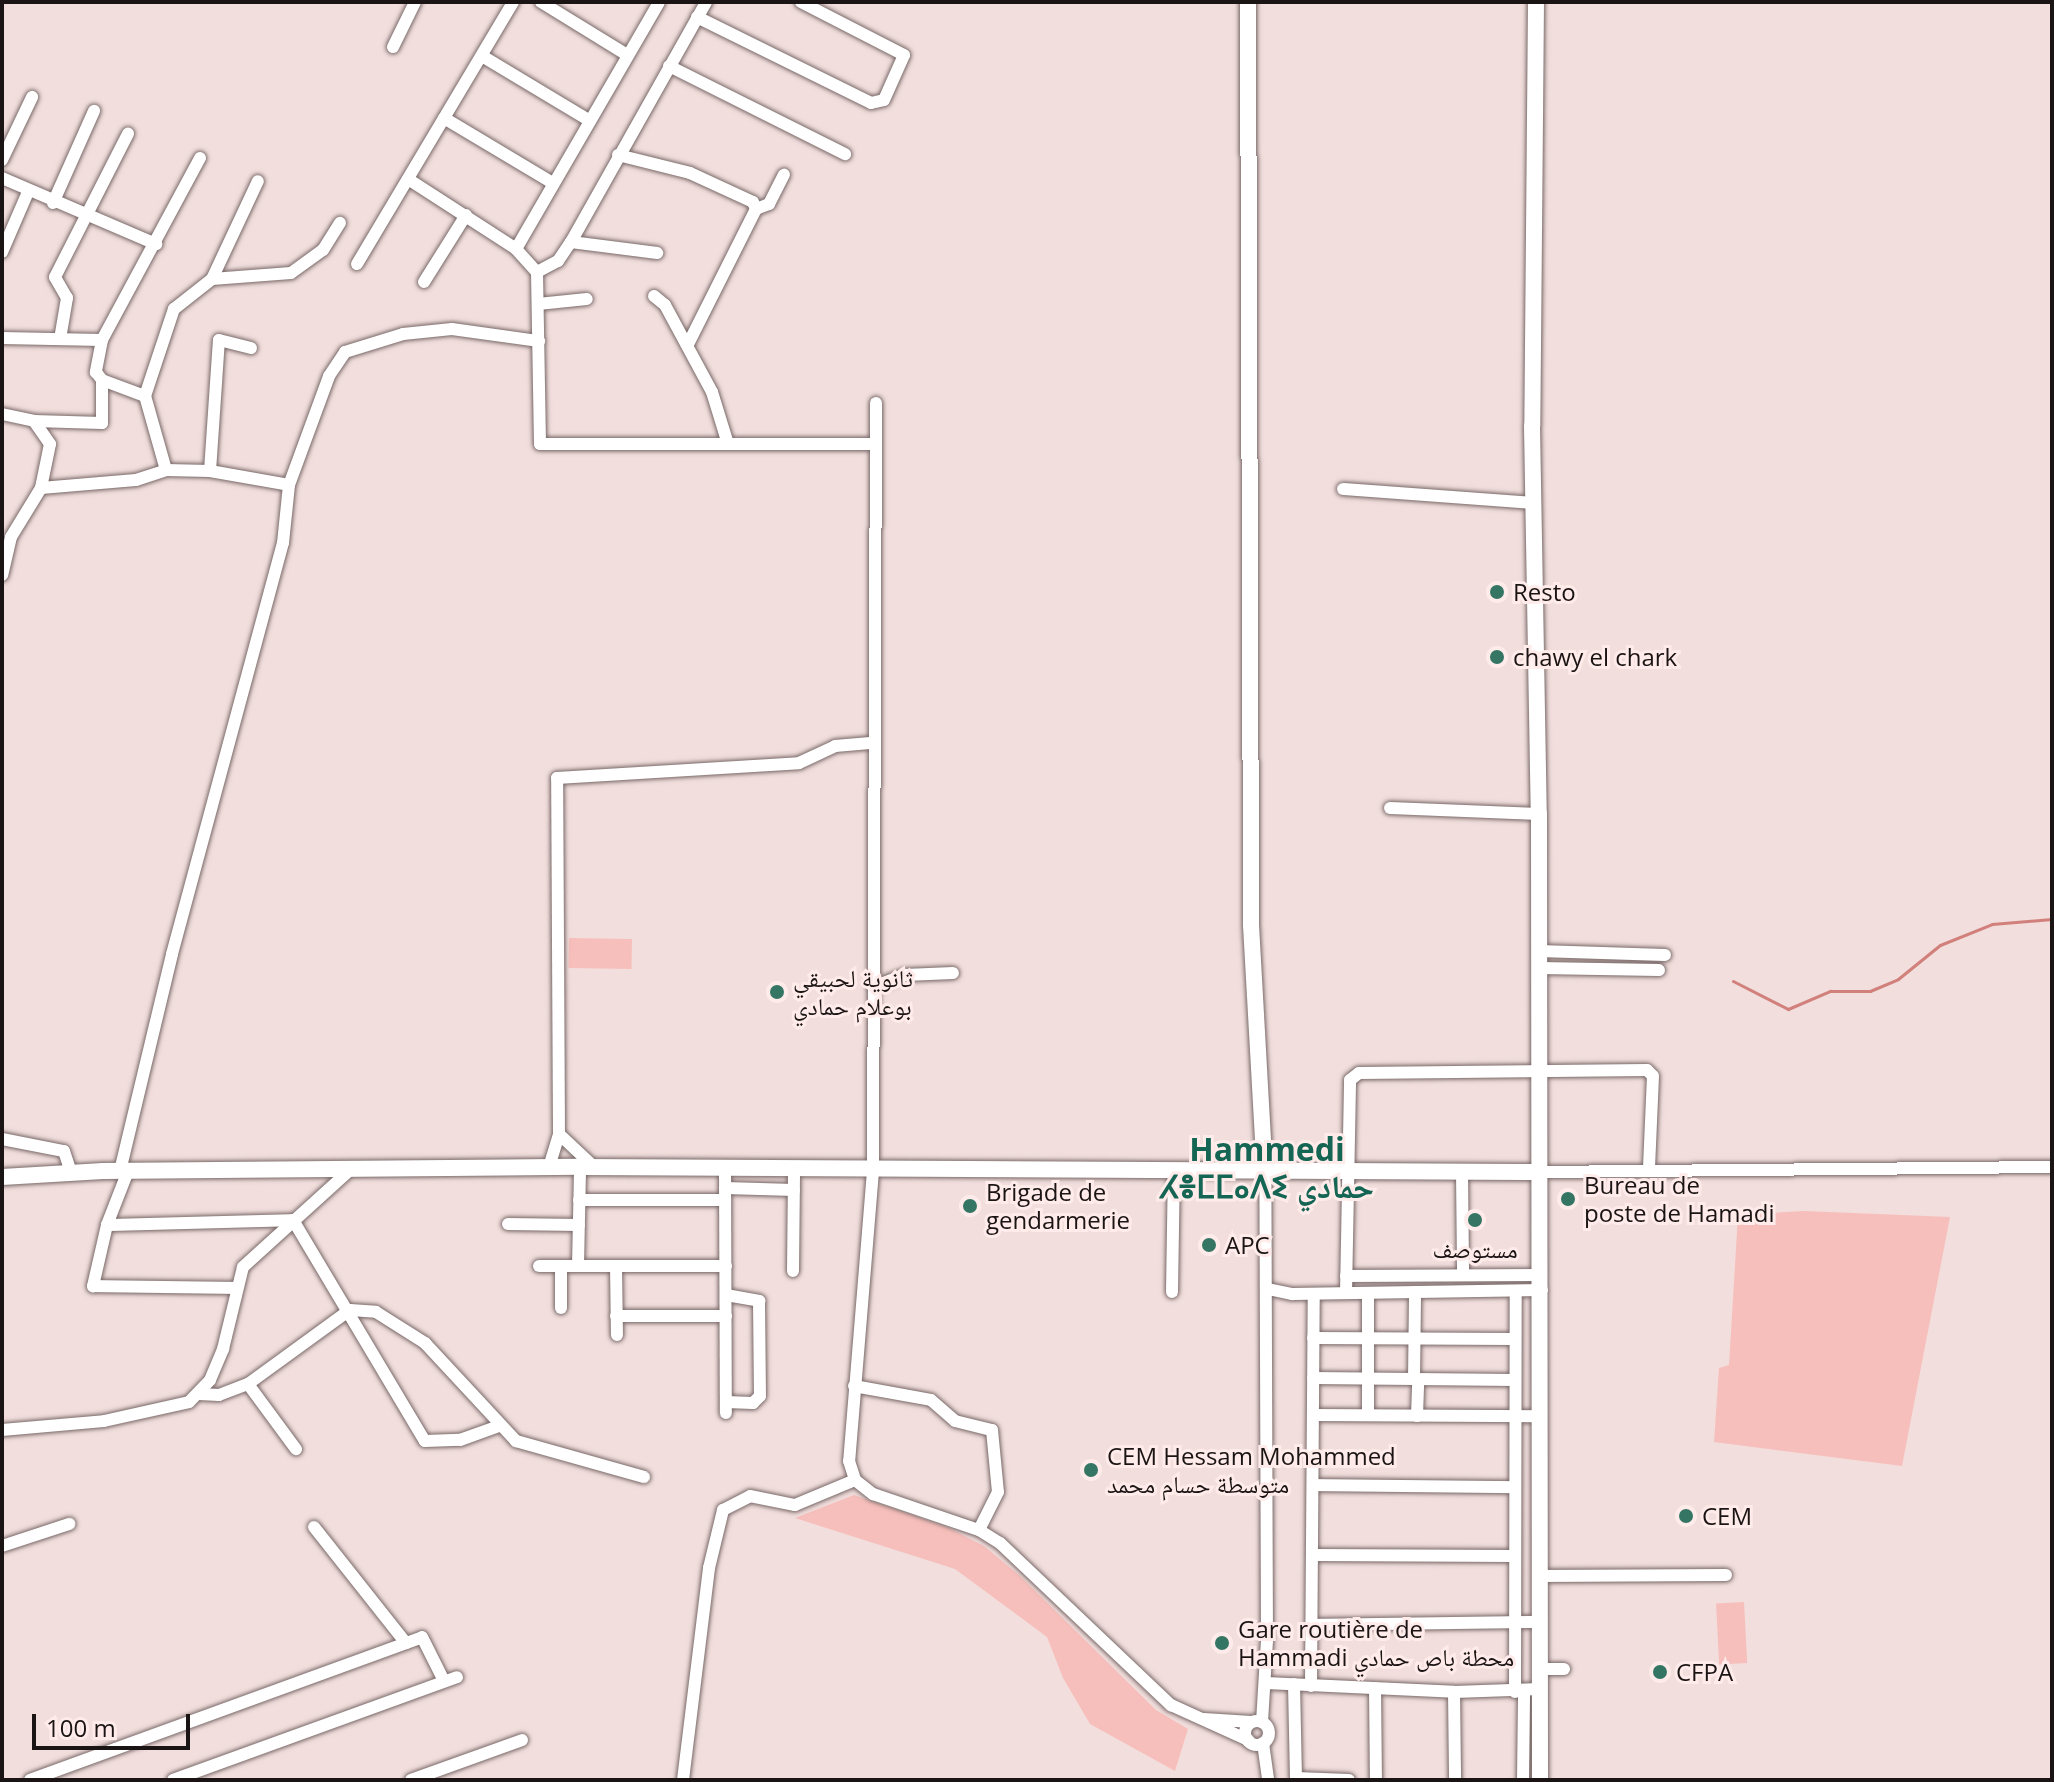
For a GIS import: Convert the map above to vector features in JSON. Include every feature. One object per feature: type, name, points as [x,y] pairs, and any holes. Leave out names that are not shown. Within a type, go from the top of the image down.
[{"type":"main road","points":[[1248,2],[1251,925],[1265,1172]]},
{"type":"main road","points":[[1536,2],[1534,503],[1542,1282],[1540,1669],[1526,1691],[1540,1780]]},
{"type":"main road","points":[[2,1177],[124,1171],[549,1167],[1539,1172]]},
{"type":"street","points":[[393,47],[415,2]]},
{"type":"street","points":[[357,264],[513,2]]},
{"type":"street","points":[[541,2],[627,55]]},
{"type":"street","points":[[516,249],[551,182],[659,2]]},
{"type":"street","points":[[537,272],[558,261],[571,242],[706,2]]},
{"type":"street","points":[[697,17],[871,103],[884,100],[904,55],[801,2]]},
{"type":"street","points":[[482,56],[590,121]]},
{"type":"street","points":[[669,66],[845,154]]},
{"type":"street","points":[[2,160],[32,97]]},
{"type":"street","points":[[53,203],[94,111]]},
{"type":"street","points":[[444,118],[551,182]]},
{"type":"street","points":[[60,339],[67,298],[55,277],[128,134]]},
{"type":"street","points":[[618,155],[690,173],[754,205],[769,204],[784,175]]},
{"type":"street","points":[[145,396],[102,380],[96,372],[102,340],[127,284],[156,244],[200,158]]},
{"type":"street","points":[[2,178],[53,203],[86,213],[156,244]]},
{"type":"street","points":[[408,179],[516,249],[537,272],[540,444],[875,444]]},
{"type":"street","points":[[166,470],[145,396],[174,309],[212,279],[258,181]]},
{"type":"street","points":[[2,252],[28,192]]},
{"type":"street","points":[[687,346],[754,205]]},
{"type":"street","points":[[424,282],[466,215]]},
{"type":"street","points":[[212,279],[291,273],[323,250],[340,223]]},
{"type":"street","points":[[571,242],[657,253]]},
{"type":"street","points":[[654,296],[665,305],[712,392],[728,444]]},
{"type":"street","points":[[538,304],[587,299]]},
{"type":"street","points":[[234,1288],[93,1286],[124,1171],[172,954],[283,543],[289,485],[329,376],[345,352],[403,334],[452,329],[539,341]]},
{"type":"street","points":[[2,338],[102,340]]},
{"type":"street","points":[[210,471],[219,340],[251,348]]},
{"type":"street","points":[[2,414],[34,421],[102,423],[102,380]]},
{"type":"street","points":[[876,403],[873,1171],[849,1461],[855,1480],[873,1494],[979,1530],[1007,1549],[1162,1697],[1193,1718],[1263,1743]]},
{"type":"street","points":[[2,575],[11,537],[41,488],[50,444],[34,421]]},
{"type":"street","points":[[41,488],[136,480],[166,470],[210,471],[289,485]]},
{"type":"street","points":[[1343,489],[1534,503]]},
{"type":"street","points":[[549,1167],[559,1134],[557,778],[799,763],[835,746],[873,743]]},
{"type":"street","points":[[1390,808],[1539,814]]},
{"type":"street","points":[[1539,959],[1665,955]]},
{"type":"street","points":[[1539,959],[1659,970]]},
{"type":"street","points":[[873,987],[905,975],[953,973]]},
{"type":"street","points":[[1346,1293],[1353,1075],[1539,1068],[1651,1072],[1649,1169]]},
{"type":"street","points":[[559,1134],[587,1167],[579,1200],[578,1266]]},
{"type":"street","points":[[2,1139],[64,1151],[71,1172]]},
{"type":"street","points":[[1539,1172],[2052,1167]]},
{"type":"street","points":[[2,1430],[104,1421],[177,1408],[199,1394],[223,1349],[234,1288],[243,1267],[351,1169]]},
{"type":"street","points":[[725,1169],[726,1408],[759,1399],[757,1298],[762,1285]]},
{"type":"street","points":[[793,1271],[794,1170]]},
{"type":"street","points":[[1172,1292],[1174,1171]]},
{"type":"street","points":[[1248,1740],[1246,1731],[1257,1722],[1266,1683],[1268,1289],[1265,1172]]},
{"type":"street","points":[[1462,1172],[1463,1275]]},
{"type":"street","points":[[579,1200],[794,1190]]},
{"type":"street","points":[[107,1225],[293,1220]]},
{"type":"street","points":[[293,1220],[350,1310],[425,1441],[460,1440],[499,1426]]},
{"type":"street","points":[[508,1224],[579,1225]]},
{"type":"street","points":[[539,1266],[726,1266]]},
{"type":"street","points":[[561,1266],[561,1308]]},
{"type":"street","points":[[616,1266],[617,1335]]},
{"type":"street","points":[[1346,1276],[1463,1275],[1542,1282]]},
{"type":"street","points":[[1268,1289],[1314,1294],[1516,1291],[1542,1282]]},
{"type":"street","points":[[1516,1291],[1514,1556],[1515,1623],[1526,1691],[1523,1780]]},
{"type":"street","points":[[1415,1292],[1417,1416]]},
{"type":"street","points":[[1368,1293],[1368,1415]]},
{"type":"street","points":[[1311,1686],[1314,1294]]},
{"type":"street","points":[[726,1295],[757,1298]]},
{"type":"street","points":[[199,1394],[219,1395],[248,1384],[350,1310],[393,1319],[425,1343],[516,1441],[644,1477]]},
{"type":"street","points":[[616,1316],[726,1316]]},
{"type":"street","points":[[1313,1338],[1515,1339]]},
{"type":"street","points":[[1313,1378],[1515,1380]]},
{"type":"street","points":[[248,1384],[296,1449]]},
{"type":"street","points":[[854,1386],[931,1400],[955,1421],[992,1430],[998,1492],[979,1530]]},
{"type":"street","points":[[1313,1415],[1541,1416]]},
{"type":"street","points":[[683,1780],[709,1568],[723,1510],[750,1496],[795,1505],[855,1480]]},
{"type":"street","points":[[1313,1485],[1515,1487]]},
{"type":"street","points":[[2,1546],[69,1524]]},
{"type":"street","points":[[314,1527],[406,1643]]},
{"type":"street","points":[[1312,1555],[1514,1556]]},
{"type":"street","points":[[1540,1576],[1726,1575]]},
{"type":"street","points":[[1311,1625],[1540,1622]]},
{"type":"street","points":[[30,1780],[406,1643],[427,1639],[444,1681]]},
{"type":"street","points":[[1540,1669],[1564,1669]]},
{"type":"street","points":[[173,1780],[457,1677]]},
{"type":"street","points":[[1266,1683],[1454,1692],[1526,1691]]},
{"type":"street","points":[[1294,1684],[1296,1778],[1349,1780]]},
{"type":"street","points":[[1375,1688],[1376,1780]]},
{"type":"street","points":[[1454,1692],[1455,1780]]},
{"type":"street","points":[[1193,1718],[1257,1722],[1270,1732],[1263,1743],[1268,1780]]},
{"type":"street","points":[[411,1780],[522,1740]]},
{"type":"street","points":[[74,1766],[80,1780]]},
{"type":"shaded area","points":[[569,938],[632,939],[631,969],[568,968]]},
{"type":"shaded area","points":[[1804,1211],[1950,1217],[1902,1466],[1714,1442],[1719,1368],[1729,1365],[1738,1215]]},
{"type":"shaded area","points":[[854,1495],[949,1528],[984,1546],[1019,1575],[1156,1710],[1188,1729],[1175,1771],[1090,1724],[1063,1678],[1047,1637],[955,1569],[795,1518]]},
{"type":"shaded area","points":[[1744,1602],[1747,1663],[1719,1664],[1716,1603]]},
{"type":"waterway","points":[[1733,981],[1788,1009],[1830,991],[1870,991],[1898,979],[1940,945],[1992,924],[2052,919]]},
{"type":"place","name":"Resto","points":[[1497,592]]},
{"type":"place","name":"chawy el chark","points":[[1497,657]]},
{"type":"place","name":"ثانوية لحبيقي بوعلام حمادي","points":[[777,992]]},
{"type":"place","name":"Bureau de poste de Hamadi","points":[[1568,1199]]},
{"type":"place","name":"Brigade de gendarmerie","points":[[970,1206]]},
{"type":"place","name":"مستوصف","points":[[1475,1220]]},
{"type":"place","name":"APC","points":[[1209,1245]]},
{"type":"place","name":"CEM Hessam Mohammed متوسطة حسام محمد","points":[[1091,1470]]},
{"type":"place","name":"CEM","points":[[1686,1516]]},
{"type":"place","name":"Gare routière de Hammadi محطة باص حمادي","points":[[1222,1643]]},
{"type":"place","name":"CFPA","points":[[1660,1672]]},
{"type":"district","name":"Hammedi ⵃⴻⵎⵎⴰⴷⵉ حمادي","points":[[1267,1168]]}]
